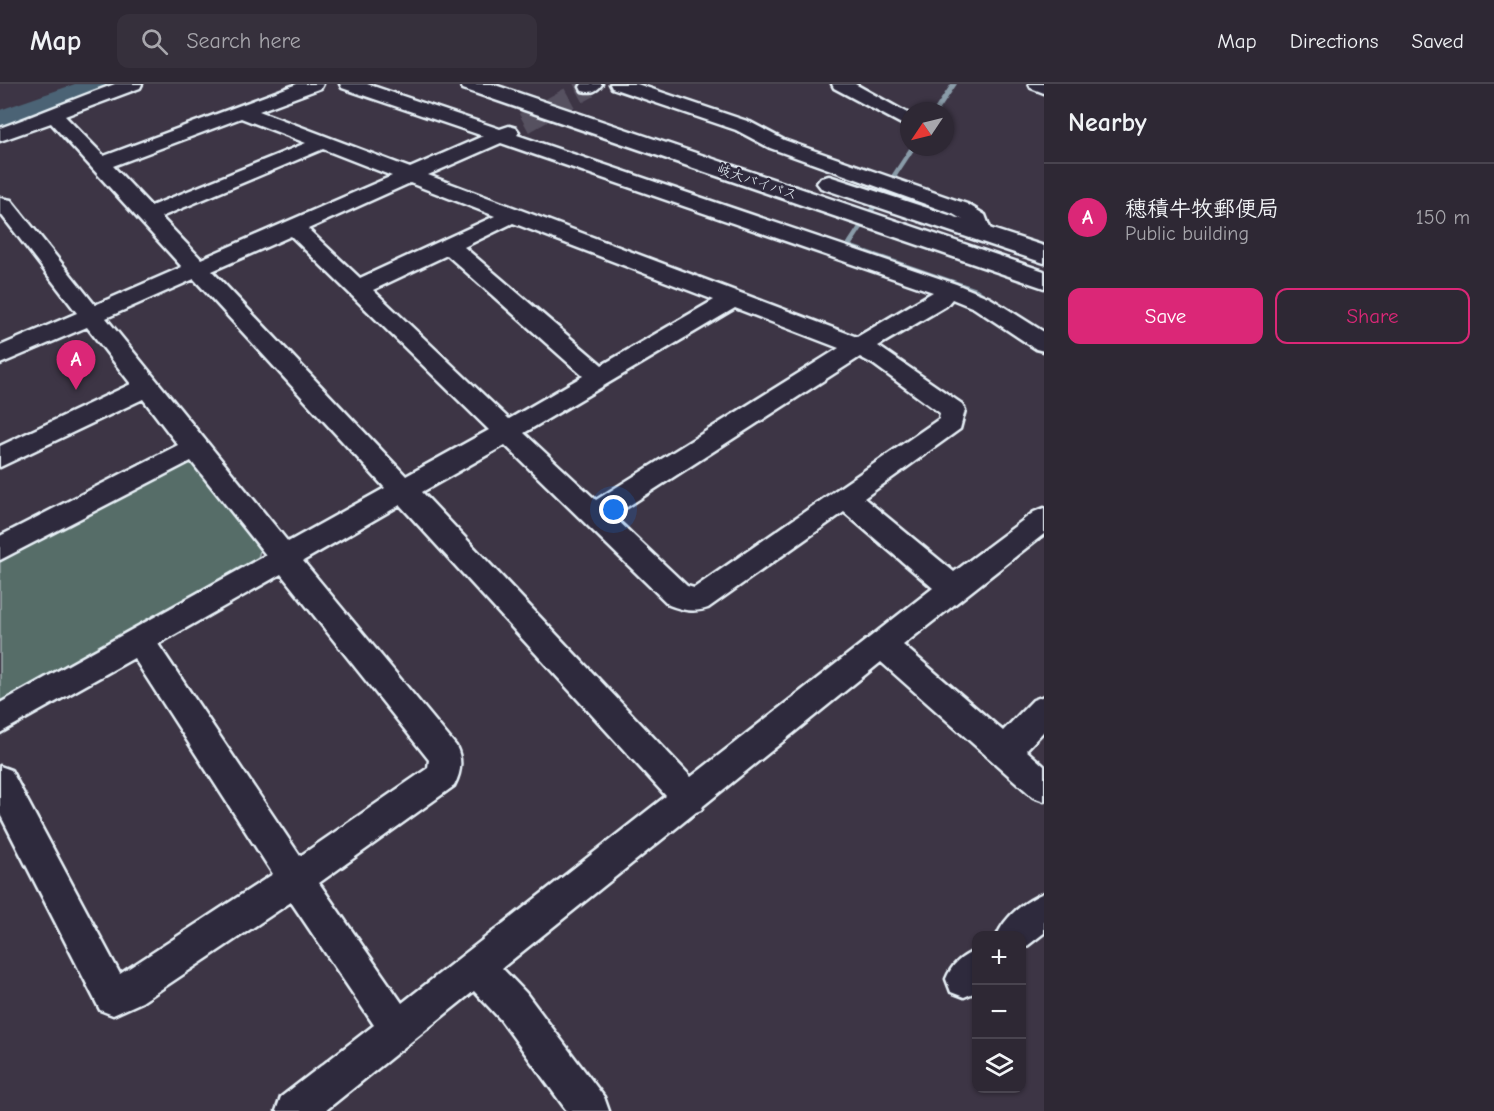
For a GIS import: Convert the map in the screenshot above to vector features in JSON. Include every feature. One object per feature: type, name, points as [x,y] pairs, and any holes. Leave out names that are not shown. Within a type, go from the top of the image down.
[{"type":"highway","name":"岐大バイパス","points":[[471,84],[1044,280]]},
{"type":"highway","name":"岐大バイパス","points":[[525,84],[981,232],[1044,255]]},
{"type":"street","points":[[0,135],[54,115],[64,108],[133,84]]},
{"type":"street","points":[[101,164],[314,84]]},
{"type":"street","points":[[349,84],[948,290],[982,303],[1044,343]]},
{"type":"street","points":[[619,84],[743,126],[777,144],[960,209],[978,220],[981,232]]},
{"type":"street","points":[[841,84],[900,117]]},
{"type":"street","points":[[1038,84],[1044,87]]},
{"type":"street","points":[[241,111],[859,347],[881,358],[953,410],[951,423],[698,600],[679,597],[295,228]]},
{"type":"street","points":[[54,115],[690,799]]},
{"type":"street","points":[[0,356],[412,176],[501,136],[524,123]]},
{"type":"street","points":[[147,215],[311,148],[320,142]]},
{"type":"street","points":[[0,204],[4,204],[146,387],[445,756],[443,776],[296,879],[129,989],[113,997],[0,782]]},
{"type":"street","points":[[358,288],[502,222],[511,213]]},
{"type":"street","points":[[450,246],[600,377]]},
{"type":"street","points":[[595,514],[859,347],[938,300],[948,290]]},
{"type":"street","points":[[0,719],[508,431],[733,299]]},
{"type":"street","points":[[0,457],[146,387]]},
{"type":"street","points":[[0,549],[195,448]]},
{"type":"street","points":[[844,497],[953,588]]},
{"type":"street","points":[[295,1111],[953,588],[1044,519]]},
{"type":"street","points":[[139,640],[398,1029]]},
{"type":"street","points":[[882,645],[1044,786]]},
{"type":"street","points":[[1004,751],[1044,710]]},
{"type":"street","points":[[1020,931],[1044,910]]},
{"type":"street","points":[[476,966],[513,1006],[590,1111]]},
{"type":"green space","points":[[197,463],[260,551],[257,561],[0,706],[0,556],[181,464]]},
{"type":"waterway","points":[[0,122],[107,84]]},
{"type":"waterway","points":[[942,102],[954,84]]},
{"type":"waterway","points":[[907,156],[848,246],[975,290],[993,302]]},
{"type":"tunnel","points":[[524,123],[589,87]]},
{"type":"place","name":"穂積牛牧郵便局","points":[[76,390]]}]
